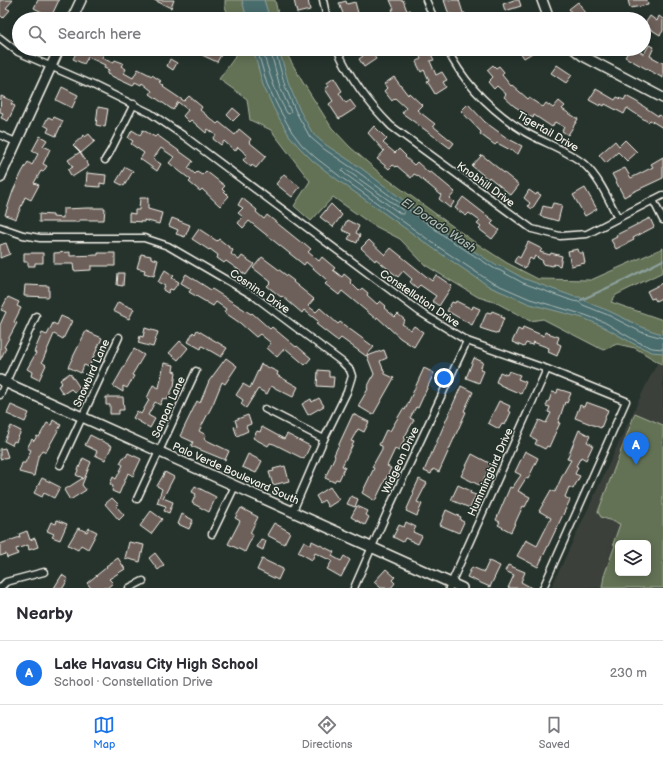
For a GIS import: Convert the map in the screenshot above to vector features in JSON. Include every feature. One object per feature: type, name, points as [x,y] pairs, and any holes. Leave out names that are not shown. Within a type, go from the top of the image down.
[{"type":"main road","points":[[75,12],[81,0]]},
{"type":"main road","points":[[542,0],[546,12]]},
{"type":"main road","points":[[0,178],[55,56]]},
{"type":"main road","points":[[583,56],[663,98]]},
{"type":"main road","name":"Palo Verde Boulevard South","points":[[3,381],[293,511],[450,586],[462,588]]},
{"type":"street","points":[[323,0],[326,12]]},
{"type":"street","points":[[426,0],[431,12]]},
{"type":"street","name":"Constellation Drive","points":[[0,38],[12,47]]},
{"type":"street","name":"Constellation Drive","points":[[27,56],[134,104],[150,113],[184,136],[420,312],[467,341],[547,369],[626,401],[543,588]]},
{"type":"street","name":"Knobhill Drive","points":[[341,56],[356,84],[373,108],[391,126],[532,230],[560,236],[587,234],[663,195]]},
{"type":"street","name":"Tigertail Drive","points":[[450,56],[454,65],[475,92],[500,114],[526,132],[567,153],[583,164],[597,178],[618,218]]},
{"type":"street","points":[[104,160],[110,152],[134,104]]},
{"type":"street","points":[[0,134],[16,142]]},
{"type":"street","points":[[653,200],[663,220]]},
{"type":"street","name":"Cosnina Drive","points":[[0,227],[23,235],[40,238],[144,238],[168,246],[254,296],[342,362],[350,370],[352,376],[347,392],[324,439],[293,511]]},
{"type":"street","points":[[0,396],[3,381],[36,316]]},
{"type":"street","name":"Snowbird Lane","points":[[60,465],[119,337]]},
{"type":"street","name":"Widgeon Drive","points":[[354,588],[467,341]]},
{"type":"street","name":"Hummingbird Drive","points":[[450,586],[547,369]]},
{"type":"street","name":"Sanpan Lane","points":[[137,499],[196,371]]},
{"type":"street","points":[[265,409],[324,439]]},
{"type":"street","points":[[212,534],[235,486]]},
{"type":"street","points":[[0,588],[6,582],[44,572]]},
{"type":"street","points":[[129,588],[143,581]]},
{"type":"shaded area","points":[[663,352],[663,588],[551,588],[645,387]]},
{"type":"green space","points":[[225,0],[275,0],[278,12],[227,12]]},
{"type":"green space","points":[[288,56],[332,128],[350,147],[382,175],[473,241],[507,263],[538,279],[591,280],[663,248],[663,272],[616,295],[611,302],[663,320],[663,365],[635,348],[617,344],[603,350],[543,319],[530,321],[497,303],[478,297],[425,265],[400,239],[371,224],[333,197],[311,221],[294,206],[310,181],[271,130],[250,120],[247,99],[219,79],[235,57]]},
{"type":"green space","points":[[635,413],[663,425],[663,588],[602,588],[604,576],[615,545],[613,544],[620,524],[601,517],[598,512]]},
{"type":"water","points":[[242,0],[264,0],[268,12],[245,12]]},
{"type":"water","points":[[255,56],[281,56],[289,85],[300,111],[313,134],[326,145],[361,168],[449,235],[497,266],[499,265],[525,279],[575,297],[580,297],[591,304],[643,327],[663,334],[663,353],[652,352],[634,344],[602,326],[583,318],[530,304],[490,287],[437,251],[313,161],[289,135],[274,109],[263,85]]},
{"type":"building","points":[[0,0],[13,0],[6,8],[10,10],[3,18],[0,15]]},
{"type":"building","points":[[38,0],[59,0],[53,12],[42,12],[34,8]]},
{"type":"building","points":[[154,0],[174,0],[171,8]]},
{"type":"building","points":[[294,0],[308,0],[310,10],[297,12]]},
{"type":"building","points":[[390,0],[403,0],[407,11],[410,10],[411,12],[393,12],[392,9],[394,9]]},
{"type":"building","points":[[444,0],[459,0],[463,12],[448,12]]},
{"type":"building","points":[[514,0],[519,0],[521,6],[505,11],[503,4]]},
{"type":"building","points":[[628,0],[647,0],[648,5],[630,8]]},
{"type":"building","points":[[346,1],[347,4],[355,2],[358,12],[342,12],[339,3]]},
{"type":"building","points":[[578,2],[585,12],[571,12],[569,9]]},
{"type":"building","points":[[659,16],[663,19],[663,31],[660,35],[651,29],[651,17],[657,21]]},
{"type":"building","points":[[651,46],[654,47],[651,54]]},
{"type":"building","points":[[74,56],[103,56],[102,58],[113,63],[115,60],[123,63],[121,66],[126,69],[124,73],[133,78],[138,69],[152,75],[161,81],[159,82],[164,86],[163,87],[184,101],[189,96],[202,107],[200,110],[217,124],[219,122],[235,135],[239,129],[251,139],[249,142],[266,156],[256,168],[252,165],[251,167],[243,160],[247,155],[238,147],[235,151],[224,141],[221,145],[213,139],[216,135],[208,129],[206,133],[191,120],[189,122],[183,116],[188,110],[178,102],[173,110],[150,94],[152,91],[142,83],[141,85],[135,82],[133,86],[107,74],[109,70],[104,68],[105,65],[88,57],[84,64],[73,59]]},
{"type":"building","points":[[204,56],[220,56],[217,62]]},
{"type":"building","points":[[363,56],[374,56],[376,59],[364,67],[359,59]]},
{"type":"building","points":[[420,56],[432,56],[434,60],[430,61],[436,75],[442,72],[447,80],[443,82],[446,87],[435,94],[427,81],[429,80],[424,70],[421,72],[416,62],[421,59]]},
{"type":"building","points":[[650,56],[663,63],[663,78],[625,57]]},
{"type":"building","points":[[170,59],[177,63],[173,70],[167,66]]},
{"type":"building","points":[[493,65],[496,68],[499,66],[504,72],[502,75],[511,86],[512,85],[528,99],[529,98],[543,107],[546,103],[553,108],[559,101],[565,106],[562,109],[578,119],[568,135],[562,131],[564,127],[555,122],[552,127],[534,115],[533,118],[514,106],[504,97],[506,94],[497,86],[494,89],[488,82],[493,77],[487,70]]},
{"type":"building","points":[[557,65],[572,75],[566,83],[551,73]]},
{"type":"building","points":[[394,77],[408,95],[409,93],[422,105],[417,110],[435,124],[433,126],[454,143],[450,148],[402,113],[406,108],[395,98],[392,101],[384,91],[387,88],[384,84]]},
{"type":"building","points":[[334,78],[342,91],[339,93],[346,103],[350,100],[356,108],[339,119],[329,104],[333,101],[325,89],[329,86],[327,83]]},
{"type":"building","points":[[62,87],[78,95],[72,108],[56,100]]},
{"type":"building","points":[[596,89],[615,100],[617,97],[624,100],[626,96],[637,102],[663,118],[663,128],[650,120],[648,122],[627,108],[624,114],[605,104],[604,106],[601,104],[600,106],[589,100]]},
{"type":"building","points":[[1,96],[13,101],[11,104],[15,106],[8,121],[1,118],[3,113],[0,112]]},
{"type":"building","points":[[468,104],[485,122],[507,138],[522,146],[518,154],[497,143],[495,145],[480,134],[481,132],[461,111]]},
{"type":"building","points":[[98,107],[108,109],[105,127],[96,125]]},
{"type":"building","points":[[233,108],[240,114],[233,121],[227,115]]},
{"type":"building","points":[[48,117],[53,119],[54,117],[63,121],[56,136],[47,132],[49,128],[44,125]]},
{"type":"building","points":[[374,126],[387,139],[383,143],[395,153],[399,149],[414,165],[417,162],[455,192],[450,198],[454,202],[450,208],[439,199],[441,195],[418,176],[414,174],[411,178],[397,166],[396,167],[393,165],[389,169],[377,159],[384,151],[368,133]]},
{"type":"building","points":[[132,130],[140,135],[143,130],[155,137],[157,135],[193,161],[188,168],[195,174],[197,172],[202,175],[206,171],[225,186],[222,189],[229,196],[220,206],[202,189],[200,191],[189,182],[191,180],[169,163],[174,157],[161,148],[153,159],[161,164],[157,171],[140,159],[144,153],[131,144],[133,141],[128,138]]},
{"type":"building","points":[[89,134],[95,141],[81,153],[73,145],[84,135],[85,137]]},
{"type":"building","points":[[40,136],[47,140],[43,146],[50,149],[43,164],[47,166],[43,172],[41,171],[34,183],[39,185],[31,200],[25,197],[16,219],[5,215],[13,191],[22,172],[28,162],[32,165],[38,154],[32,151]]},
{"type":"building","points":[[625,140],[637,152],[627,161],[618,152],[606,163],[599,155],[615,141],[619,146]]},
{"type":"building","points":[[80,152],[89,166],[72,177],[68,170],[73,167],[68,160]]},
{"type":"building","points":[[482,155],[519,185],[511,195],[489,177],[488,179],[472,166]]},
{"type":"building","points":[[663,157],[663,178],[624,197],[612,174],[625,168],[631,178],[653,167],[651,164]]},
{"type":"building","points":[[125,167],[133,171],[124,186],[116,182]]},
{"type":"building","points":[[87,173],[106,175],[105,184],[100,183],[100,187],[86,186]]},
{"type":"building","points":[[284,174],[300,187],[292,197],[276,184]]},
{"type":"building","points":[[585,188],[597,209],[585,216],[573,195]]},
{"type":"building","points":[[529,190],[536,195],[537,193],[541,195],[532,209],[528,206],[530,203],[524,198]]},
{"type":"building","points":[[463,197],[494,221],[491,224],[499,230],[492,239],[479,229],[481,227],[477,224],[480,221],[469,213],[466,216],[455,208]]},
{"type":"building","points":[[140,198],[148,198],[148,209],[162,213],[159,224],[144,220],[144,222],[129,221],[129,213],[135,214],[135,210],[139,210]]},
{"type":"building","points":[[242,198],[257,210],[256,212],[264,219],[267,215],[303,244],[304,243],[311,249],[308,252],[319,261],[322,257],[335,268],[333,270],[342,277],[344,274],[351,280],[350,282],[359,291],[362,288],[377,304],[380,301],[386,306],[384,308],[395,317],[398,314],[405,320],[402,324],[411,330],[414,326],[423,332],[414,347],[400,338],[377,317],[376,319],[342,291],[339,295],[325,284],[328,281],[306,262],[304,265],[249,221],[243,228],[238,223],[243,217],[238,213],[243,208],[238,205]]},
{"type":"building","points":[[553,203],[562,205],[558,221],[540,216],[543,206],[551,208]]},
{"type":"building","points":[[331,204],[342,215],[333,227],[320,217]]},
{"type":"building","points":[[105,208],[104,220],[79,220],[79,222],[39,222],[39,214],[53,215],[53,217],[63,218],[63,209]]},
{"type":"building","points":[[172,218],[190,225],[185,237],[176,234],[178,230],[169,226]]},
{"type":"building","points":[[650,218],[654,227],[633,238],[634,240],[616,249],[611,240],[617,237],[616,235]]},
{"type":"building","points":[[347,220],[359,226],[356,233],[360,235],[357,243],[348,239],[351,234],[342,230]]},
{"type":"building","points":[[199,229],[217,241],[219,239],[233,250],[231,254],[239,260],[242,256],[254,264],[246,275],[226,261],[224,263],[217,258],[218,255],[210,249],[209,250],[192,239]]},
{"type":"building","points":[[369,240],[385,255],[391,248],[432,281],[436,275],[452,286],[439,306],[432,301],[436,296],[420,285],[417,288],[410,282],[412,279],[403,271],[398,277],[376,259],[375,261],[361,248]]},
{"type":"building","points":[[528,242],[542,249],[540,252],[562,256],[560,266],[554,264],[553,266],[542,264],[543,261],[535,256],[533,260],[530,258],[525,268],[514,262],[517,256],[520,258]]},
{"type":"building","points":[[6,243],[10,254],[0,258],[0,245]]},
{"type":"building","points":[[578,249],[579,253],[583,253],[585,263],[571,266],[568,251]]},
{"type":"building","points":[[70,252],[70,256],[115,253],[115,266],[91,266],[91,270],[74,271],[73,264],[54,264],[54,253]]},
{"type":"building","points":[[24,253],[43,253],[43,263],[35,263],[35,266],[28,266],[28,262],[24,262]]},
{"type":"building","points":[[141,254],[151,256],[151,258],[158,260],[154,276],[144,273],[145,270],[137,268]]},
{"type":"building","points":[[262,257],[294,281],[293,282],[314,299],[308,306],[316,312],[320,308],[338,324],[340,322],[374,347],[366,356],[341,338],[338,341],[316,324],[318,321],[304,310],[302,313],[282,296],[281,297],[267,286],[271,282],[253,268]]},
{"type":"building","points":[[165,270],[174,276],[172,278],[179,282],[173,290],[170,289],[168,293],[163,290],[165,286],[158,282]]},
{"type":"building","points":[[118,273],[124,273],[123,286],[117,285]]},
{"type":"building","points":[[186,274],[251,314],[252,313],[270,329],[272,327],[311,358],[305,365],[285,348],[277,357],[267,348],[271,343],[260,334],[256,337],[224,312],[226,309],[216,302],[213,306],[189,292],[191,289],[181,283]]},
{"type":"building","points":[[663,283],[663,297],[656,301],[654,298],[651,299],[647,291]]},
{"type":"building","points":[[25,285],[49,286],[49,297],[24,296]]},
{"type":"building","points":[[8,297],[19,302],[17,306],[21,308],[14,322],[17,323],[4,347],[6,348],[0,360],[0,325],[6,312],[1,310]]},
{"type":"building","points":[[456,301],[472,309],[473,306],[480,309],[472,325],[447,311],[452,302],[455,303]]},
{"type":"building","points":[[118,302],[134,309],[129,319],[113,311]]},
{"type":"building","points":[[492,311],[502,315],[501,317],[504,318],[498,334],[480,328],[487,312],[491,313]]},
{"type":"building","points":[[61,316],[72,321],[63,339],[54,334],[42,362],[46,365],[39,380],[31,376],[32,372],[27,369],[36,353],[34,352],[42,333],[47,335],[53,323],[57,325]]},
{"type":"building","points":[[523,327],[544,336],[545,332],[559,337],[557,343],[561,345],[557,356],[548,352],[549,348],[533,342],[532,345],[526,343],[524,347],[512,342],[518,329],[522,331]]},
{"type":"building","points":[[145,328],[158,332],[153,347],[138,343],[140,336],[143,337]]},
{"type":"building","points":[[197,330],[227,348],[221,357],[202,346],[201,349],[188,342],[193,332],[195,334]]},
{"type":"building","points":[[86,331],[102,338],[89,367],[84,365],[81,373],[68,367]]},
{"type":"building","points":[[180,341],[188,348],[178,360],[169,353]]},
{"type":"building","points":[[134,349],[144,355],[132,375],[134,376],[127,388],[123,386],[123,392],[113,386]]},
{"type":"building","points":[[384,350],[387,358],[380,361],[385,374],[394,378],[373,415],[358,406],[368,389],[367,388],[374,374],[367,356]]},
{"type":"building","points":[[226,358],[237,366],[225,384],[222,382],[213,404],[199,431],[206,435],[204,439],[229,451],[225,460],[191,446],[193,442],[180,436],[197,401],[200,403],[209,381]]},
{"type":"building","points":[[474,358],[483,362],[480,370],[484,371],[479,383],[466,378]]},
{"type":"building","points":[[164,363],[174,365],[173,371],[176,372],[174,386],[167,400],[163,398],[160,405],[155,402],[148,415],[155,419],[150,428],[133,418],[137,411],[141,414],[149,400],[147,398],[153,385],[159,388]]},
{"type":"building","points":[[261,364],[278,372],[277,375],[298,387],[293,397],[271,386],[267,394],[258,389],[246,408],[241,404],[243,400],[236,395],[243,384],[250,388]]},
{"type":"building","points":[[424,368],[434,373],[418,408],[416,407],[410,418],[414,420],[399,451],[395,449],[387,466],[391,468],[375,501],[362,493],[374,468],[372,467],[382,449],[382,446],[379,445],[386,430],[390,431],[403,409],[405,410]]},
{"type":"building","points":[[318,370],[329,371],[329,377],[334,377],[333,387],[317,386]]},
{"type":"building","points":[[509,371],[520,375],[518,379],[526,382],[521,394],[496,382],[500,372],[507,375]]},
{"type":"building","points":[[70,373],[80,388],[74,392],[71,389],[63,394],[58,386],[62,383],[60,380]]},
{"type":"building","points":[[461,386],[473,392],[464,411],[466,412],[439,472],[433,469],[431,474],[424,471]]},
{"type":"building","points":[[558,389],[571,393],[567,403],[565,402],[558,423],[560,423],[549,447],[547,446],[545,449],[535,444],[537,440],[531,437],[539,420],[546,423],[551,413],[548,412],[550,407],[546,406],[552,392],[557,393]]},
{"type":"building","points":[[106,397],[123,397],[124,410],[119,410],[119,414],[110,414],[110,405],[106,405]]},
{"type":"building","points":[[319,398],[324,406],[308,415],[302,404],[311,399],[312,402]]},
{"type":"building","points":[[499,401],[510,406],[508,411],[511,412],[505,425],[502,424],[499,429],[488,423]]},
{"type":"building","points":[[586,402],[608,410],[601,428],[575,418],[580,405],[584,407]]},
{"type":"building","points":[[11,405],[29,413],[25,422],[7,414]]},
{"type":"building","points":[[353,414],[369,422],[364,432],[358,429],[351,441],[354,442],[342,466],[345,467],[339,480],[336,479],[334,482],[325,478]]},
{"type":"building","points":[[248,415],[251,424],[246,426],[248,431],[237,436],[234,427],[237,426],[235,420]]},
{"type":"building","points":[[53,420],[61,425],[46,452],[42,450],[38,457],[34,476],[19,472],[22,463],[25,463],[31,450],[27,448],[32,439],[34,441],[37,436],[39,437],[47,423],[51,425]]},
{"type":"building","points":[[11,426],[21,431],[16,442],[14,441],[12,445],[4,441]]},
{"type":"building","points":[[262,427],[284,439],[287,434],[310,446],[304,459],[274,444],[270,443],[268,446],[253,438],[257,431],[260,432]]},
{"type":"building","points":[[579,430],[590,436],[587,442],[593,445],[586,460],[581,457],[576,466],[578,467],[575,474],[580,476],[573,489],[569,487],[565,497],[570,500],[538,567],[517,556],[526,540],[537,546],[551,518],[539,511],[551,490],[555,492],[571,460],[567,459]]},
{"type":"building","points":[[90,435],[112,446],[105,460],[95,455],[97,451],[85,445]]},
{"type":"building","points":[[5,448],[8,457],[0,459],[0,449]]},
{"type":"building","points":[[525,451],[538,458],[528,479],[526,478],[518,491],[530,497],[525,507],[523,506],[511,532],[498,525],[500,522],[496,520],[510,487],[512,488],[521,475],[515,472]]},
{"type":"building","points":[[128,453],[141,459],[133,476],[128,473],[119,494],[112,491],[113,486],[110,484],[113,477],[116,479],[123,465],[120,463],[124,456],[126,457]]},
{"type":"building","points":[[248,454],[262,461],[256,473],[242,467]]},
{"type":"building","points":[[472,454],[491,464],[481,486],[461,476]]},
{"type":"building","points":[[83,458],[91,462],[82,485],[86,490],[70,500],[64,490],[83,478],[76,475]]},
{"type":"building","points":[[285,466],[289,481],[273,485],[269,472],[274,471],[273,469]]},
{"type":"building","points":[[165,472],[174,477],[163,498],[173,502],[169,513],[164,511],[166,506],[157,503],[162,489],[157,486]]},
{"type":"building","points":[[42,478],[60,487],[54,498],[44,493],[42,497],[34,493]]},
{"type":"building","points":[[419,479],[427,483],[417,502],[422,504],[417,516],[406,511]]},
{"type":"building","points":[[458,485],[476,495],[470,508],[451,500]]},
{"type":"building","points":[[195,486],[216,497],[209,512],[192,503],[196,494],[192,492]]},
{"type":"building","points":[[330,487],[339,500],[328,507],[324,500],[320,503],[316,496]]},
{"type":"building","points":[[351,496],[358,499],[355,507],[347,504]]},
{"type":"building","points":[[112,498],[118,504],[116,506],[124,515],[119,520],[105,504]]},
{"type":"building","points":[[357,506],[368,511],[366,515],[369,517],[365,525],[351,517]]},
{"type":"building","points":[[241,508],[258,517],[250,533],[253,535],[245,552],[228,544],[240,521],[235,518]]},
{"type":"building","points":[[446,510],[461,517],[460,520],[464,522],[459,533],[440,525]]},
{"type":"building","points":[[151,511],[162,519],[151,534],[140,526]]},
{"type":"building","points":[[182,514],[193,520],[189,529],[178,524]]},
{"type":"building","points":[[57,520],[67,524],[60,540],[52,537],[54,534],[47,531],[51,522],[56,524]]},
{"type":"building","points":[[406,522],[416,527],[413,532],[422,536],[418,544],[405,538],[403,542],[393,537],[399,525],[404,527]]},
{"type":"building","points":[[274,523],[290,532],[284,544],[267,535]]},
{"type":"building","points":[[78,528],[87,532],[89,528],[97,532],[88,549],[81,545],[78,550],[68,545]]},
{"type":"building","points":[[27,531],[30,540],[35,538],[38,547],[29,550],[28,545],[16,549],[18,554],[7,558],[6,554],[0,556],[0,544],[20,537],[19,534]]},
{"type":"building","points":[[261,539],[266,541],[263,550],[257,547]]},
{"type":"building","points":[[304,541],[311,545],[312,541],[334,552],[332,556],[341,561],[344,556],[350,560],[341,577],[327,569],[332,561],[315,553],[312,560],[298,552]]},
{"type":"building","points":[[129,542],[144,545],[140,562],[125,558]]},
{"type":"building","points":[[155,553],[164,565],[158,570],[149,558]]},
{"type":"building","points":[[118,558],[125,569],[109,579],[113,583],[107,588],[91,588],[87,583],[107,567],[106,566]]},
{"type":"building","points":[[262,559],[283,569],[278,580],[257,570]]},
{"type":"building","points":[[489,561],[500,566],[490,587],[467,577],[472,567],[484,572]]},
{"type":"building","points":[[508,565],[525,572],[521,582],[532,588],[508,588],[514,575],[505,571]]},
{"type":"building","points":[[386,569],[395,577],[392,580],[395,583],[391,588],[381,588],[374,582]]},
{"type":"building","points":[[62,575],[68,579],[63,588],[54,588]]},
{"type":"waterway","points":[[581,300],[663,260]]},
{"type":"place","name":"Lake Havasu City High School","points":[[636,465]]},
{"type":"water label","name":"El Dorado Wash","points":[[439,225]]}]
